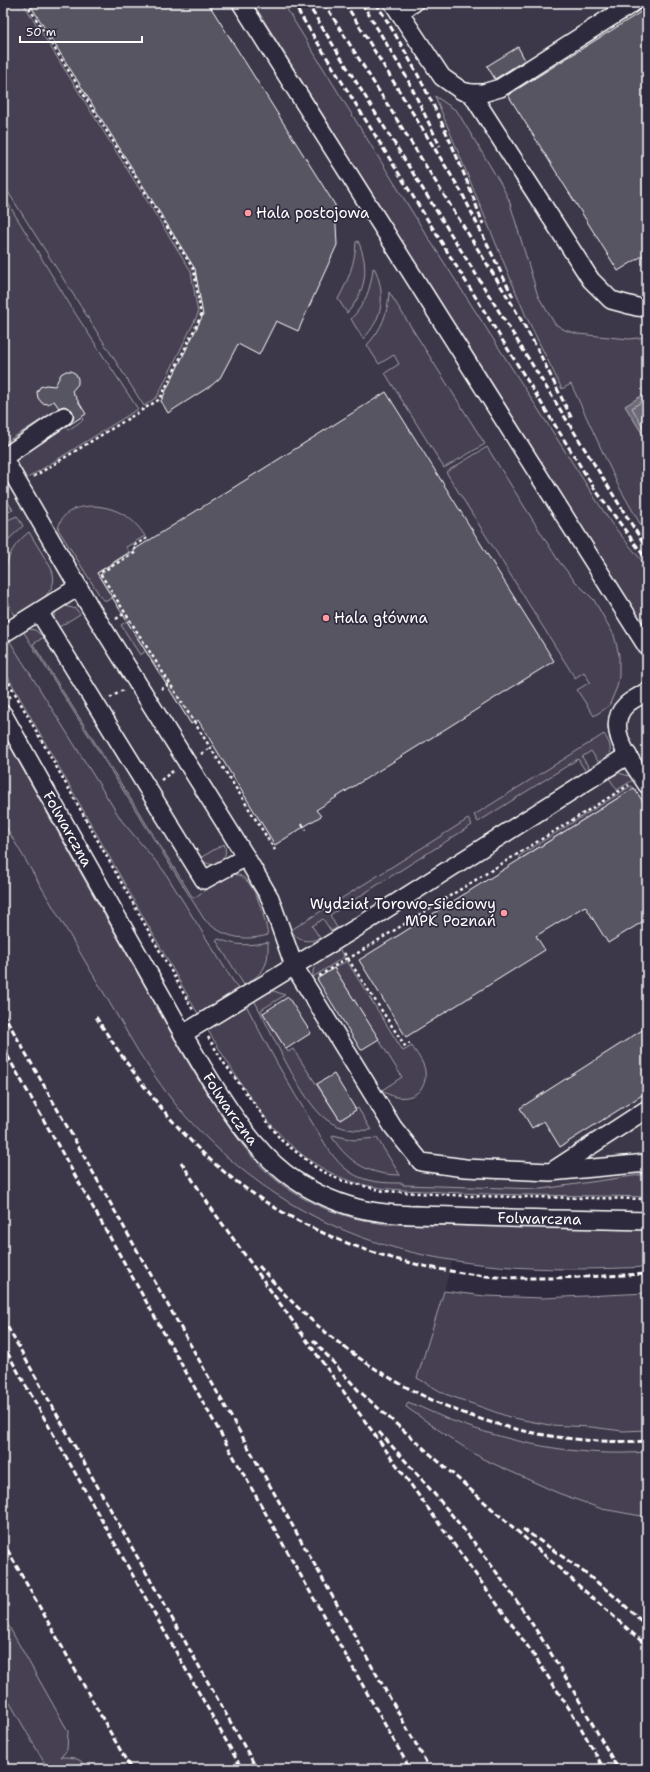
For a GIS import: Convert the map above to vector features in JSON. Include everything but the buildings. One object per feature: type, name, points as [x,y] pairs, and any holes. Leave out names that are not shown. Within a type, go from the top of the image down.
[{"type":"street","points":[[241,3],[647,647]]},
{"type":"street","points":[[414,3],[396,8],[442,77],[462,91],[471,93],[483,93],[500,88],[632,3]]},
{"type":"street","points":[[471,93],[591,280],[611,300],[647,308]]},
{"type":"street","points":[[64,416],[3,457],[78,587],[270,898],[294,966],[393,1127],[422,1162],[465,1168],[550,1172],[647,1163]]},
{"type":"street","points":[[3,634],[78,587]]},
{"type":"street","points":[[39,612],[204,880],[246,857]]},
{"type":"street","points":[[641,783],[619,737],[618,730],[619,718],[626,706],[647,691]]},
{"type":"street","name":"Folwarczna","points":[[9,710],[183,1034],[210,1079],[256,1145],[284,1172],[298,1182],[328,1199],[358,1209],[394,1214],[647,1220]]},
{"type":"street","points":[[183,1034],[294,966],[628,755]]},
{"type":"street","points":[[550,1172],[647,1108]]},
{"type":"path","points":[[26,3],[194,270],[201,316],[160,399],[32,477]]},
{"type":"path","points":[[147,538],[133,546],[136,552],[100,573],[168,684],[274,850]]},
{"type":"path","points":[[114,620],[125,613]]},
{"type":"path","points":[[3,672],[224,1063],[281,1140],[318,1168],[340,1180],[362,1187],[391,1192],[468,1196],[647,1199]]},
{"type":"path","points":[[3,685],[9,710]]},
{"type":"path","points":[[109,699],[126,688]]},
{"type":"path","points":[[196,757],[210,748]]},
{"type":"path","points":[[159,780],[177,769]]},
{"type":"path","points":[[314,979],[641,783]]},
{"type":"path","points":[[302,824],[306,830]]},
{"type":"path","points":[[344,952],[405,1046],[410,1043]]},
{"type":"shaded area","points":[[3,3],[647,3],[647,1192],[375,1185],[346,1177],[276,1130],[236,1076],[207,1029],[217,1023],[208,1008],[198,1014],[3,668]]},
{"type":"shaded area","points":[[3,3],[23,3],[191,271],[198,314],[157,397],[144,406],[3,184]]},
{"type":"shaded area","points":[[253,3],[283,3],[424,231],[611,523],[647,567],[647,633]]},
{"type":"shaded area","points":[[435,96],[457,111],[501,184],[509,200],[538,296],[555,324],[565,330],[578,334],[629,339],[647,337],[643,395],[625,406],[647,441],[647,536],[618,485],[571,384],[562,389],[525,314]]},
{"type":"shaded area","points":[[3,195],[75,313],[138,409],[26,479],[15,459],[66,427],[68,430],[83,420],[76,398],[6,442],[3,436]]},
{"type":"shaded area","points":[[358,241],[364,260],[364,279],[358,297],[347,313],[338,299],[350,272],[356,242]]},
{"type":"shaded area","points":[[373,268],[375,269],[381,288],[381,306],[375,323],[363,339],[351,319],[364,302],[371,283]]},
{"type":"shaded area","points":[[389,292],[485,444],[444,468],[385,373],[399,364],[394,355],[379,364],[367,345],[377,333],[386,314]]},
{"type":"shaded area","points":[[487,447],[558,560],[574,580],[594,600],[614,635],[619,655],[619,676],[617,687],[609,706],[594,716],[577,690],[590,682],[584,672],[575,678],[446,472]]},
{"type":"shaded area","points":[[8,502],[13,510],[3,514],[3,503]]},
{"type":"shaded area","points":[[95,506],[117,511],[124,515],[140,529],[145,536],[126,547],[129,552],[97,573],[112,597],[107,601],[102,599],[58,529],[63,517],[67,513],[77,508]]},
{"type":"shaded area","points":[[17,516],[23,526],[10,538],[3,548],[3,522]]},
{"type":"shaded area","points":[[29,532],[51,568],[54,577],[53,584],[44,597],[37,603],[14,616],[6,593],[5,571],[12,550]]},
{"type":"shaded area","points":[[65,606],[76,609],[80,614],[56,629],[54,625],[54,615],[58,610]]},
{"type":"shaded area","points":[[127,621],[146,651],[140,655],[121,625]]},
{"type":"shaded area","points":[[29,629],[35,630],[44,637],[33,644],[193,898],[225,877],[230,875],[238,875],[245,879],[256,896],[261,907],[268,935],[250,938],[233,936],[218,930],[204,919],[23,631]]},
{"type":"shaded area","points":[[9,640],[122,821],[164,871],[238,989],[198,1014],[3,668],[3,644]]},
{"type":"shaded area","points":[[604,734],[609,743],[610,750],[609,754],[604,760],[599,763],[591,751],[582,757],[590,769],[586,772],[578,759],[478,822],[474,815]]},
{"type":"shaded area","points":[[3,741],[6,746],[11,748],[184,1056],[202,1085],[248,1152],[281,1184],[308,1201],[323,1208],[353,1218],[385,1224],[647,1230],[647,1267],[581,1269],[517,1267],[457,1261],[398,1249],[343,1230],[289,1202],[238,1166],[188,1119],[155,1077],[138,1051],[3,822]]},
{"type":"shaded area","points":[[619,773],[629,776],[633,780],[617,790],[609,778]]},
{"type":"shaded area","points":[[631,786],[634,788],[520,859],[519,856]]},
{"type":"shaded area","points":[[468,819],[472,825],[330,915],[337,928],[331,931],[323,919],[312,926],[320,938],[311,941],[300,939],[291,930]]},
{"type":"shaded area","points":[[3,822],[138,1051],[161,1085],[187,1118],[221,1151],[255,1180],[288,1202],[348,1233],[398,1250],[452,1261],[444,1291],[485,1296],[543,1298],[647,1293],[647,1769],[3,1769]]},
{"type":"shaded area","points":[[224,844],[225,855],[223,860],[219,863],[210,864],[200,858]]},
{"type":"shaded area","points":[[219,939],[243,945],[268,942],[267,957],[264,968],[256,977],[244,985],[216,940]]},
{"type":"shaded area","points":[[338,947],[344,957],[313,977],[313,971],[317,963]]},
{"type":"shaded area","points":[[347,961],[403,1051],[412,1046],[423,1064],[425,1080],[418,1092],[411,1096],[396,1097],[389,1095],[382,1090],[402,1077],[334,968]]},
{"type":"shaded area","points":[[274,991],[285,995],[261,1010],[288,1052],[293,1049],[340,1120],[358,1108],[371,1130],[349,1129],[332,1123],[317,1111],[307,1098],[287,1064],[254,1000],[263,994]]},
{"type":"shaded area","points":[[246,1005],[270,1051],[325,1144],[339,1162],[356,1176],[369,1180],[403,1183],[403,1185],[542,1189],[647,1174],[647,1197],[493,1194],[401,1190],[360,1184],[336,1175],[320,1167],[299,1152],[273,1126],[248,1095],[207,1029]]},
{"type":"shaded area","points":[[333,1135],[354,1140],[377,1138],[400,1175],[380,1173],[370,1170],[353,1161],[332,1137]]},
{"type":"shaded area","points":[[444,1291],[485,1296],[543,1298],[647,1293],[647,1430],[623,1431],[591,1427],[549,1425],[509,1417],[445,1394],[417,1378]]},
{"type":"shaded area","points":[[408,1402],[461,1424],[506,1438],[552,1448],[600,1453],[647,1452],[647,1517],[602,1509],[558,1493],[483,1459],[406,1407]]},
{"type":"shaded area","points":[[3,1616],[68,1731],[67,1750],[61,1757],[77,1759],[83,1762],[90,1769],[48,1769],[3,1691]]},
{"type":"water","points":[[643,395],[647,402],[647,441],[625,406]]},
{"type":"railway","points":[[293,3],[594,488],[647,560]]},
{"type":"railway","points":[[307,3],[647,549]]},
{"type":"railway","points":[[324,3],[512,304],[537,348],[572,419]]},
{"type":"railway","points":[[345,3],[462,193],[513,297]]},
{"type":"railway","points":[[362,3],[407,78],[440,146]]},
{"type":"railway","points":[[376,3],[393,30],[436,110],[461,166],[483,224]]},
{"type":"railway","points":[[3,1013],[430,1769]]},
{"type":"railway","points":[[96,1017],[110,1039],[159,1106],[216,1165],[266,1202],[296,1220],[328,1235],[360,1248],[394,1258],[428,1267],[462,1273],[497,1277],[534,1278],[647,1274]]},
{"type":"railway","points":[[3,1048],[410,1769]]},
{"type":"railway","points":[[181,1162],[211,1208],[531,1651],[576,1719],[604,1769]]},
{"type":"railway","points":[[259,1266],[282,1291],[323,1330],[358,1357],[396,1381],[434,1401],[474,1417],[516,1429],[559,1437],[602,1441],[647,1441]]},
{"type":"railway","points":[[3,1319],[257,1769]]},
{"type":"railway","points":[[313,1340],[359,1391],[647,1646]]},
{"type":"railway","points":[[3,1345],[242,1769]]},
{"type":"railway","points":[[379,1432],[448,1510],[481,1551],[526,1614],[580,1702],[618,1769]]},
{"type":"railway","points":[[523,1529],[572,1563],[603,1587],[647,1627]]},
{"type":"railway","points":[[3,1542],[131,1769]]},
{"type":"place","name":"Hala postojowa","points":[[248,213]]},
{"type":"place","name":"Hala główna","points":[[326,618]]},
{"type":"place","name":"Wydział Torowo-Sieciowy MPK Poznań","points":[[504,913]]}]
